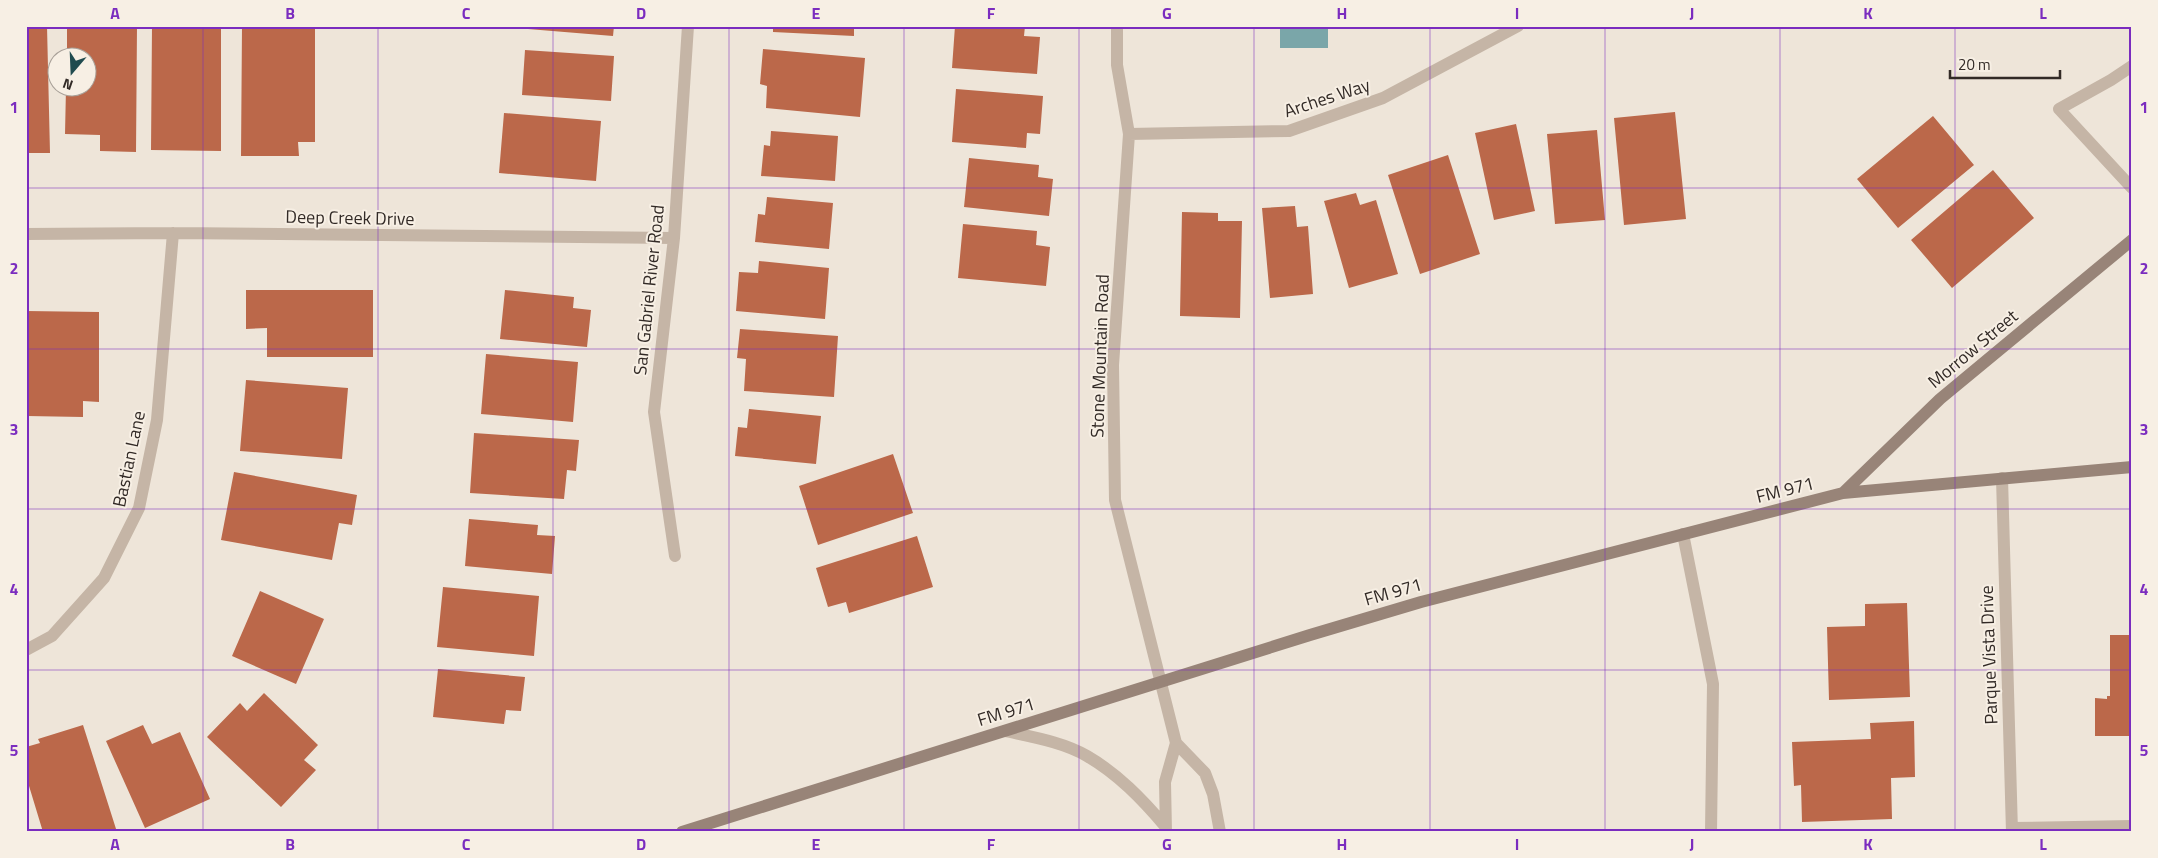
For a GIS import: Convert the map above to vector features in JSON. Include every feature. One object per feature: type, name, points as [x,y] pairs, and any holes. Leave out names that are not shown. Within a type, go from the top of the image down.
[{"type":"main road","name":"Morrow Street","points":[[1843,493],[1940,399],[2132,240]]},
{"type":"main road","name":"FM 971","points":[[682,832],[1421,602],[1843,493],[2132,467]]},
{"type":"street","name":"San Gabriel River Road","points":[[675,556],[654,412],[674,238],[688,26]]},
{"type":"street","name":"Stone Mountain Road","points":[[1117,26],[1117,65],[1128,134],[1113,365],[1115,500],[1176,743]]},
{"type":"street","name":"Arches Way","points":[[1128,134],[1289,132],[1383,98],[1518,26]]},
{"type":"street","points":[[2132,66],[2059,110],[2132,188]]},
{"type":"street","name":"Deep Creek Drive","points":[[26,234],[173,233],[674,238]]},
{"type":"street","name":"Bastian Lane","points":[[26,650],[52,636],[104,578],[139,508],[157,420],[173,233]]},
{"type":"street","name":"Parque Vista Drive","points":[[2002,478],[2012,830]]},
{"type":"street","points":[[1682,534],[1713,684],[1711,832]]},
{"type":"street","points":[[1005,731],[1056,744],[1086,755],[1126,784],[1165,829]]},
{"type":"street","points":[[1165,829],[1165,782],[1176,743]]},
{"type":"street","points":[[1176,743],[1205,773],[1213,794],[1220,832]]},
{"type":"street","points":[[2012,830],[2132,826]]},
{"type":"water","points":[[1280,26],[1328,26],[1328,48],[1280,48]]},
{"type":"building","points":[[26,26],[47,26],[50,153],[26,153]]},
{"type":"building","points":[[67,26],[137,26],[136,152],[100,151],[100,135],[65,134],[66,98],[98,98],[98,48],[67,48]]},
{"type":"building","points":[[152,26],[221,26],[221,151],[151,150]]},
{"type":"building","points":[[242,26],[315,26],[315,142],[298,142],[299,156],[241,156]]},
{"type":"building","points":[[528,26],[614,26],[613,36],[528,29]]},
{"type":"building","points":[[773,26],[854,26],[854,36],[773,32]]},
{"type":"building","points":[[955,26],[1025,26],[1024,36],[1040,37],[1037,74],[952,68]]},
{"type":"building","points":[[763,49],[865,58],[860,117],[766,108],[767,86],[760,84]]},
{"type":"building","points":[[525,50],[614,56],[611,101],[522,95]]},
{"type":"building","points":[[956,89],[1043,96],[1040,134],[1027,133],[1026,148],[952,142]]},
{"type":"building","points":[[1675,112],[1686,219],[1624,225],[1614,118]]},
{"type":"building","points":[[504,113],[601,121],[596,181],[499,173]]},
{"type":"building","points":[[1933,116],[1974,165],[1898,228],[1857,179]]},
{"type":"building","points":[[1516,124],[1535,211],[1494,220],[1475,133]]},
{"type":"building","points":[[1597,130],[1605,220],[1555,224],[1547,134]]},
{"type":"building","points":[[771,131],[838,136],[835,181],[761,176],[764,145],[770,146]]},
{"type":"building","points":[[1448,155],[1480,254],[1420,274],[1388,175]]},
{"type":"building","points":[[969,158],[1039,165],[1038,177],[1053,179],[1049,216],[964,207]]},
{"type":"building","points":[[1993,170],[2034,218],[1952,288],[1911,240]]},
{"type":"building","points":[[1356,193],[1360,205],[1376,200],[1398,274],[1349,288],[1324,201]]},
{"type":"building","points":[[767,197],[833,203],[829,249],[755,242],[758,214],[765,215]]},
{"type":"building","points":[[1295,206],[1297,227],[1308,226],[1313,294],[1270,298],[1262,208]]},
{"type":"building","points":[[1182,212],[1218,213],[1218,221],[1242,221],[1240,318],[1180,316]]},
{"type":"building","points":[[963,224],[1037,231],[1036,245],[1050,247],[1046,286],[958,278]]},
{"type":"building","points":[[759,261],[829,268],[825,319],[736,311],[739,272],[758,273]]},
{"type":"building","points":[[246,290],[373,290],[373,357],[267,357],[267,328],[246,329]]},
{"type":"building","points":[[505,290],[574,297],[573,308],[591,310],[587,347],[500,339]]},
{"type":"building","points":[[26,311],[99,312],[99,402],[83,401],[83,417],[27,416]]},
{"type":"building","points":[[740,329],[838,336],[834,397],[744,391],[746,359],[737,358]]},
{"type":"building","points":[[486,354],[578,362],[573,422],[481,414]]},
{"type":"building","points":[[246,380],[348,388],[342,459],[240,451]]},
{"type":"building","points":[[749,409],[821,416],[816,464],[735,456],[738,427],[747,428]]},
{"type":"building","points":[[474,433],[579,440],[576,471],[567,470],[564,499],[470,493]]},
{"type":"building","points":[[893,454],[913,513],[818,545],[799,486]]},
{"type":"building","points":[[234,472],[357,495],[352,525],[339,523],[332,560],[221,540]]},
{"type":"building","points":[[469,519],[538,525],[537,535],[555,536],[552,574],[465,566]]},
{"type":"building","points":[[917,536],[933,587],[849,613],[846,602],[828,607],[816,568]]},
{"type":"building","points":[[443,587],[539,596],[534,656],[437,647]]},
{"type":"building","points":[[260,591],[324,619],[296,684],[232,656]]},
{"type":"building","points":[[1907,603],[1910,697],[1829,700],[1827,627],[1865,626],[1865,604]]},
{"type":"building","points":[[2110,635],[2132,635],[2132,736],[2095,736],[2095,698],[2107,699],[2107,696],[2110,696]]},
{"type":"building","points":[[438,669],[525,677],[521,711],[506,710],[504,724],[433,717]]},
{"type":"building","points":[[264,693],[318,745],[304,760],[316,770],[281,807],[207,737],[240,703],[247,711]]},
{"type":"building","points":[[1914,721],[1915,777],[1891,778],[1892,819],[1802,822],[1801,785],[1794,786],[1792,742],[1871,739],[1870,723]]},
{"type":"building","points":[[83,725],[117,832],[43,832],[26,776],[26,747],[40,743],[38,739]]},
{"type":"building","points":[[143,725],[152,744],[180,732],[210,799],[145,828],[106,741]]}]
